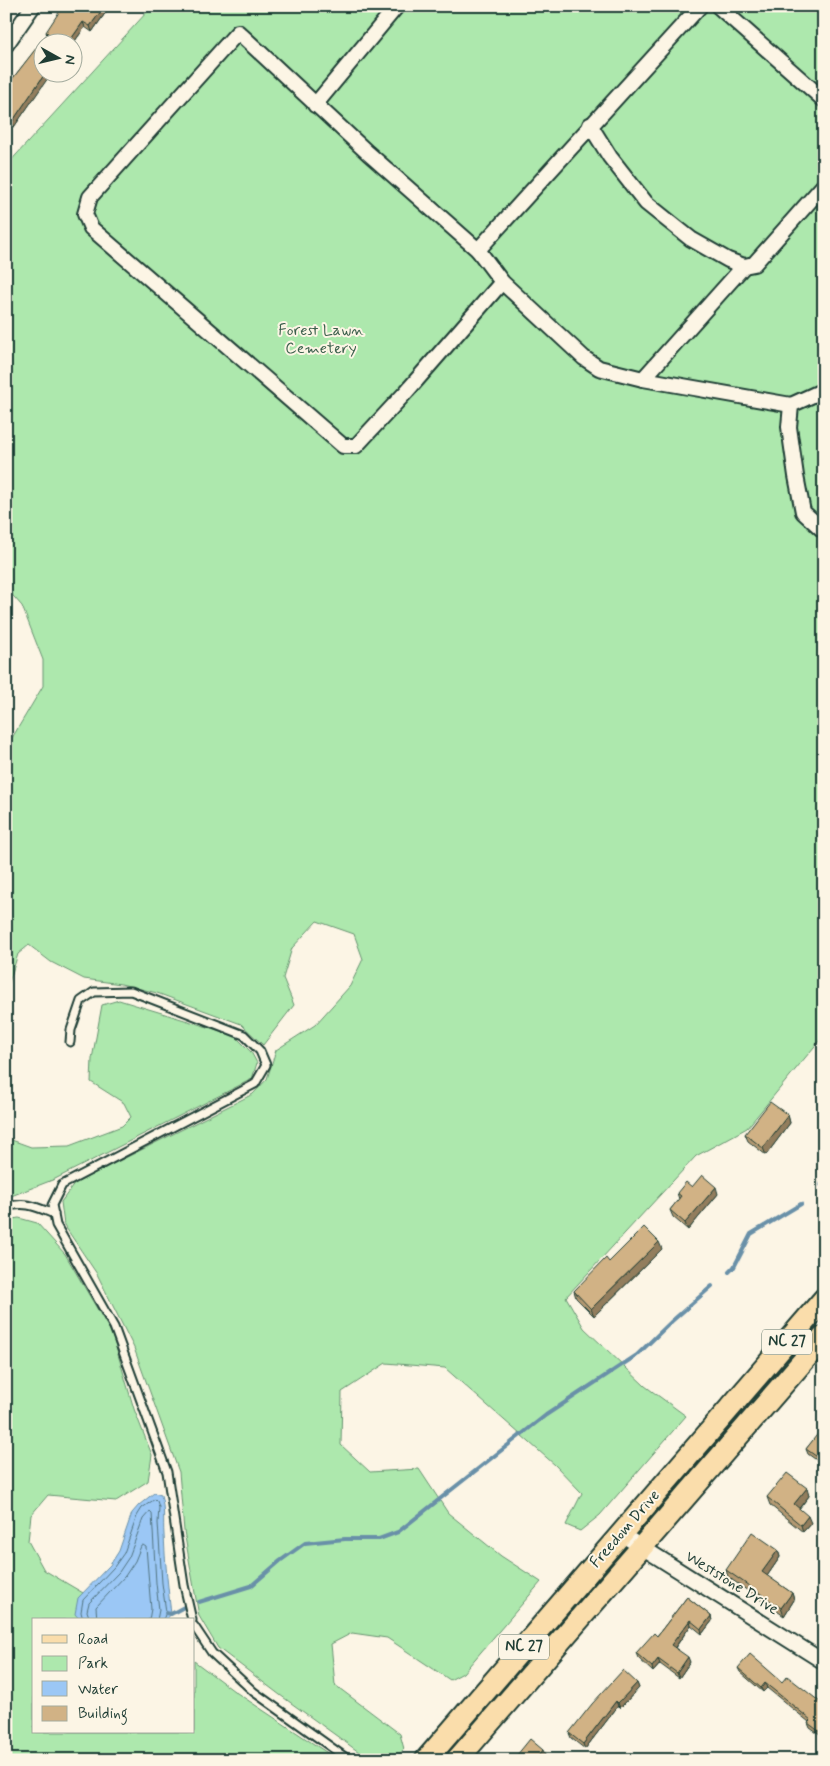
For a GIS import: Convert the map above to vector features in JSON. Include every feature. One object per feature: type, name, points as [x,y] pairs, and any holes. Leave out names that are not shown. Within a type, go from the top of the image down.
[{"type":"main road","name":"Freedom Drive","points":[[426,1760],[824,1298]]},
{"type":"main road","name":"Freedom Drive","points":[[457,1760],[824,1337]]},
{"type":"street","points":[[6,45],[33,6]]},
{"type":"street","points":[[315,104],[397,6]]},
{"type":"street","points":[[478,250],[700,6]]},
{"type":"street","points":[[718,6],[824,100]]},
{"type":"street","points":[[502,282],[407,391],[356,446],[343,446],[91,228],[85,214],[90,197],[238,32],[315,104],[478,250],[502,282],[584,358],[600,368],[643,379],[791,405],[824,390]]},
{"type":"street","points":[[590,125],[610,157],[646,203],[691,239],[728,260],[744,266],[754,264],[824,185]]},
{"type":"street","points":[[643,379],[744,266]]},
{"type":"street","points":[[791,405],[789,427],[803,512],[823,529]]},
{"type":"street","name":"Weststone Drive","points":[[622,1534],[824,1662]]},
{"type":"lane","points":[[70,1042],[71,1030],[81,1000],[94,992],[131,992],[244,1035],[260,1051],[266,1065],[255,1084],[62,1184],[52,1205],[56,1225],[114,1327],[167,1472],[184,1586],[192,1618]]},
{"type":"lane","points":[[6,1207],[16,1204],[30,1204],[54,1214]]},
{"type":"lane","points":[[195,1628],[212,1653],[254,1692],[350,1760]]},
{"type":"green space","name":"Forest Lawn Cemetery","points":[[156,6],[824,6],[824,1035],[747,1128],[696,1156],[566,1297],[584,1328],[645,1386],[686,1416],[600,1515],[580,1531],[566,1525],[582,1493],[555,1465],[445,1368],[386,1363],[342,1392],[341,1445],[370,1472],[419,1469],[448,1513],[501,1556],[541,1582],[463,1673],[450,1680],[387,1638],[352,1633],[331,1644],[335,1685],[400,1734],[404,1749],[394,1760],[370,1760],[218,1648],[199,1616],[184,1531],[179,1472],[134,1348],[97,1274],[64,1225],[61,1202],[75,1183],[253,1094],[267,1079],[276,1050],[315,1025],[350,986],[363,959],[354,934],[317,921],[292,948],[283,978],[294,1005],[263,1045],[241,1024],[157,993],[121,984],[84,979],[51,962],[29,945],[18,954],[6,992],[6,748],[43,686],[43,660],[22,606],[6,588],[6,166],[147,12]]},
{"type":"green space","points":[[119,1000],[234,1035],[251,1052],[257,1063],[252,1079],[55,1179],[6,1198],[6,1138],[31,1147],[69,1146],[122,1126],[131,1117],[124,1103],[91,1082],[92,1059],[102,1005]]},
{"type":"green space","points":[[19,1218],[37,1223],[65,1254],[112,1334],[134,1409],[152,1455],[148,1481],[116,1501],[48,1495],[31,1515],[28,1541],[44,1570],[126,1618],[32,1618],[32,1734],[195,1734],[195,1662],[234,1691],[338,1760],[6,1760],[6,1220]]},
{"type":"water","points":[[154,1493],[161,1495],[171,1614],[168,1618],[78,1618],[75,1614],[78,1598],[110,1565],[119,1551],[132,1513]]},
{"type":"building","points":[[63,6],[104,7],[90,26],[83,22],[76,32],[46,32]]},
{"type":"building","points":[[32,54],[32,82],[39,82],[12,122],[9,120],[6,125],[6,87]]},
{"type":"building","points":[[770,1102],[788,1115],[763,1148],[745,1134]]},
{"type":"building","points":[[702,1175],[716,1187],[685,1223],[670,1210],[681,1196],[677,1193],[686,1182],[692,1187]]},
{"type":"building","points":[[644,1227],[659,1242],[591,1309],[574,1291],[606,1258],[609,1262]]},
{"type":"building","points":[[823,1427],[824,1455],[820,1459],[806,1449]]},
{"type":"building","points":[[787,1473],[807,1488],[794,1504],[808,1516],[801,1525],[767,1497]]},
{"type":"building","points":[[752,1532],[778,1550],[762,1572],[792,1593],[781,1608],[726,1570]]},
{"type":"building","points":[[687,1597],[711,1616],[701,1629],[690,1620],[671,1645],[688,1657],[677,1673],[658,1659],[652,1667],[636,1653],[654,1633],[657,1636]]},
{"type":"building","points":[[750,1654],[782,1682],[787,1676],[824,1705],[824,1735],[808,1723],[811,1720],[765,1683],[761,1688],[738,1668]]},
{"type":"building","points":[[623,1670],[637,1683],[618,1703],[616,1701],[583,1744],[569,1733]]},
{"type":"building","points":[[530,1739],[543,1750],[535,1760],[524,1760],[517,1755]]},
{"type":"waterway","points":[[821,1185],[824,1178]]},
{"type":"waterway","points":[[729,1272],[734,1267],[751,1234],[801,1204]]},
{"type":"waterway","points":[[199,1602],[251,1586],[305,1543],[345,1539],[379,1539],[398,1532],[546,1415],[637,1355],[712,1286]]},
{"type":"waterway","points":[[166,1613],[171,1614],[184,1607]]}]
